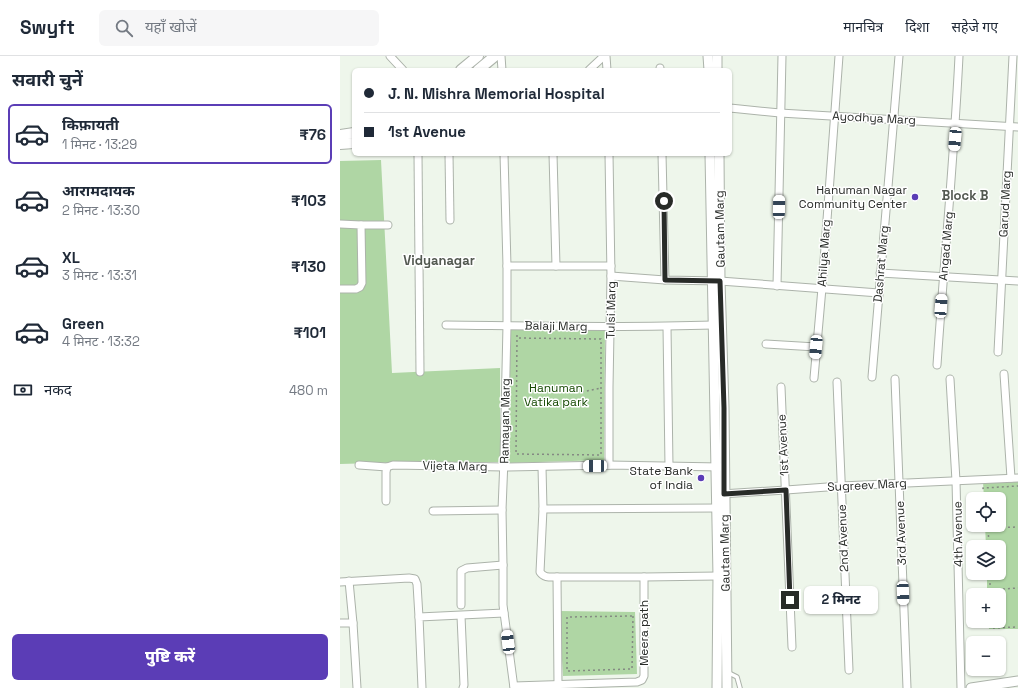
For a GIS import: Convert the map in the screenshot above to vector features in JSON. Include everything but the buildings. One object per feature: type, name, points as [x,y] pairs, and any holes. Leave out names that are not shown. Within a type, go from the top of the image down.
[{"type":"main road","points":[[463,68],[478,56]]},
{"type":"main road","points":[[480,68],[495,56]]},
{"type":"main road","points":[[340,135],[352,133]]},
{"type":"main road","points":[[340,144],[352,143]]},
{"type":"street","points":[[390,56],[401,68]]},
{"type":"street","points":[[501,56],[502,68]]},
{"type":"street","points":[[591,68],[605,56]]},
{"type":"street","points":[[605,56],[606,68]]},
{"type":"street","points":[[708,56],[709,68]]},
{"type":"street","points":[[717,56],[718,68]]},
{"type":"street","points":[[778,286],[782,56]]},
{"type":"street","name":"Ahilya Marg","points":[[814,378],[839,56]]},
{"type":"street","name":"Dashrat Marg","points":[[872,377],[899,56]]},
{"type":"street","name":"Angad Marg","points":[[937,365],[960,56]]},
{"type":"street","name":"Garud Marg","points":[[998,352],[1013,56]]},
{"type":"street","name":"Ayodhya Marg","points":[[732,108],[780,113],[1018,127]]},
{"type":"street","points":[[418,156],[420,372]]},
{"type":"street","points":[[449,156],[450,220]]},
{"type":"street","name":"Ramayan Marg","points":[[504,156],[507,326],[502,510],[503,605],[514,687]]},
{"type":"street","points":[[553,156],[556,266]]},
{"type":"street","name":"Tulsi Marg","points":[[608,156],[611,266],[609,465]]},
{"type":"street","points":[[662,156],[665,280]]},
{"type":"street","name":"Gautam Marg","points":[[710,156],[717,281],[713,324],[720,467]]},
{"type":"street","name":"Gautam Marg","points":[[719,156],[717,281],[720,494],[726,671],[722,686]]},
{"type":"street","points":[[340,224],[388,225]]},
{"type":"street","points":[[340,289],[356,289],[360,287],[362,283],[361,225]]},
{"type":"street","points":[[507,266],[611,266]]},
{"type":"street","points":[[880,273],[1018,281]]},
{"type":"street","points":[[611,276],[665,280],[717,281],[879,293]]},
{"type":"street","name":"Balaji Marg","points":[[446,325],[611,327],[713,324]]},
{"type":"street","points":[[667,326],[669,466]]},
{"type":"street","points":[[766,344],[816,347]]},
{"type":"street","points":[[1004,374],[1014,478]]},
{"type":"street","name":"3rd Avenue","points":[[895,379],[907,688]]},
{"type":"street","name":"4th Avenue","points":[[950,380],[956,481],[961,688]]},
{"type":"street","name":"2nd Avenue","points":[[837,382],[849,670]]},
{"type":"street","name":"1st Avenue","points":[[781,387],[792,647]]},
{"type":"street","name":"Vijeta Marg","points":[[360,465],[387,467],[393,465],[542,467],[609,465],[720,467]]},
{"type":"street","points":[[386,501],[387,467]]},
{"type":"street","points":[[542,467],[543,510],[540,572],[542,575],[546,577],[718,576]]},
{"type":"street","name":"Sugreev Marg","points":[[720,494],[841,486],[1014,478]]},
{"type":"street","name":"Gautam Marg","points":[[720,494],[717,508],[722,686]]},
{"type":"street","points":[[543,510],[717,508]]},
{"type":"street","points":[[433,511],[502,510]]},
{"type":"street","points":[[461,605],[461,571],[467,568],[503,566]]},
{"type":"street","points":[[557,577],[558,684]]},
{"type":"street","name":"Meera path","points":[[514,687],[558,684],[637,682],[642,680],[644,676],[644,577]]},
{"type":"street","points":[[340,582],[409,578],[415,579],[417,584],[420,617],[422,688]]},
{"type":"street","points":[[349,582],[357,688]]},
{"type":"street","points":[[420,617],[504,613]]},
{"type":"street","points":[[461,616],[464,685],[462,688]]},
{"type":"street","points":[[340,623],[353,623]]},
{"type":"street","points":[[972,688],[1018,681]]},
{"type":"lane","points":[[726,671],[737,677],[740,688]]},
{"type":"path","points":[[517,335],[516,454],[601,455],[601,339],[517,338]]},
{"type":"path","points":[[582,392],[601,388]]},
{"type":"path","points":[[983,492],[983,488],[1018,486]]},
{"type":"path","points":[[1006,527],[1018,527]]},
{"type":"path","points":[[1006,589],[1018,588]]},
{"type":"path","points":[[633,616],[632,669],[567,671],[567,617],[633,616]]},
{"type":"path","points":[[1006,627],[1018,627]]},
{"type":"green space","points":[[381,160],[392,373],[500,368],[500,462],[340,464],[340,161]]},
{"type":"green space","name":"Hanuman Vatika park","points":[[508,328],[605,330],[604,460],[508,463]]},
{"type":"green space","points":[[1018,481],[1018,629],[989,629],[1006,628],[1006,588],[987,588],[987,580],[1006,580],[1006,540],[986,540],[985,532],[1006,532],[1006,492],[984,492],[983,482]]},
{"type":"green space","points":[[559,611],[635,612],[637,674],[563,676]]},
{"type":"place","name":"Hanuman Nagar Community Center","points":[[915,197]]},
{"type":"place","name":"State Bank of India","points":[[701,478]]},
{"type":"district","name":"Block B","points":[[965,195]]},
{"type":"district","name":"Vidyanagar","points":[[439,260]]},
{"type":"route","points":[[664,201],[665,280],[720,281],[724,408],[724,494],[786,490],[790,600]]}]
